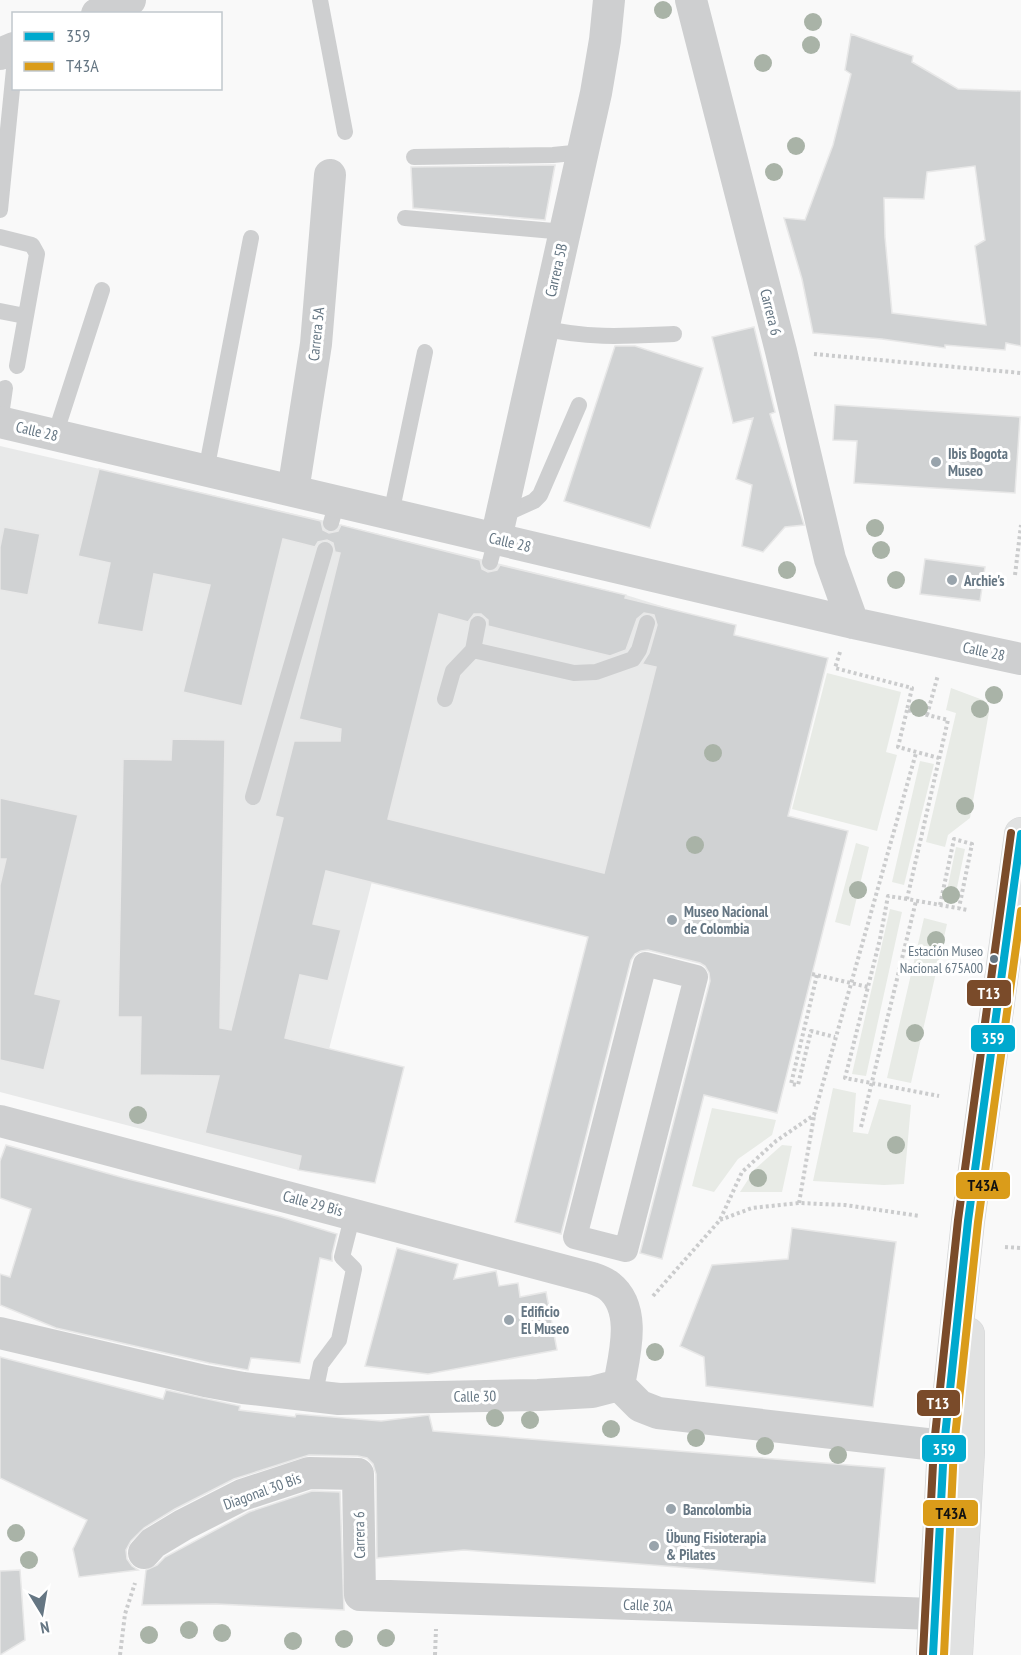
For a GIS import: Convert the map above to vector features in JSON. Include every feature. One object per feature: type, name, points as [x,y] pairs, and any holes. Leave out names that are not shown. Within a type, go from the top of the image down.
[{"type":"main road","points":[[933,1655],[944,1446],[968,1221],[1021,834]]},
{"type":"main road","points":[[956,1655],[968,1452],[968,1221]]},
{"type":"street","points":[[102,12],[130,0]]},
{"type":"street","name":"Carrera 5B","points":[[495,539],[583,152],[602,62],[609,0]]},
{"type":"street","name":"Carrera 6","points":[[691,0],[781,351],[830,559],[853,623]]},
{"type":"street","name":"Carrera 5A","points":[[293,491],[316,344],[330,175]]},
{"type":"street","name":"Calle 28","points":[[0,422],[293,491],[334,512],[391,514],[853,623],[1021,660]]},
{"type":"street","points":[[645,964],[696,976],[626,1250],[574,1237],[645,964]]},
{"type":"street","name":"Calle 29 Bis","points":[[0,1121],[592,1278],[610,1286],[619,1299]]},
{"type":"street","points":[[619,1299],[627,1330],[619,1385],[640,1406],[658,1413],[944,1446]]},
{"type":"street","name":"Calle 30","points":[[0,1333],[160,1372],[243,1388],[314,1397],[339,1399],[538,1395],[592,1392],[619,1385]]},
{"type":"street","name":"Diagonal 30 Bis","points":[[144,1553],[153,1543],[183,1525],[242,1495],[309,1473],[358,1474]]},
{"type":"street","name":"Carrera 6","points":[[358,1474],[360,1595]]},
{"type":"street","name":"Calle 30A","points":[[360,1595],[935,1614]]},
{"type":"lane","points":[[320,0],[345,132]]},
{"type":"lane","points":[[0,210],[12,89]]},
{"type":"lane","points":[[414,157],[553,155],[583,152]]},
{"type":"lane","points":[[405,218],[565,232]]},
{"type":"lane","points":[[0,237],[32,245],[37,254],[17,366]]},
{"type":"lane","points":[[206,471],[251,238]]},
{"type":"lane","points":[[55,435],[102,290]]},
{"type":"lane","points":[[0,311],[25,316]]},
{"type":"lane","points":[[543,328],[568,334],[606,338],[674,334]]},
{"type":"lane","points":[[391,514],[425,351]]},
{"type":"lane","points":[[0,422],[5,388]]},
{"type":"lane","points":[[495,539],[540,495],[579,405]]},
{"type":"lane","points":[[253,797],[325,550]]},
{"type":"lane","points":[[473,650],[574,673],[590,673],[633,659],[639,650],[647,623]]},
{"type":"lane","points":[[445,699],[453,671],[473,650],[478,624]]},
{"type":"lane","points":[[314,1397],[321,1364],[339,1340],[354,1269],[342,1257],[353,1214]]},
{"type":"path","points":[[781,351],[1021,373]]},
{"type":"path","points":[[1015,575],[1021,525]]},
{"type":"path","points":[[850,655],[839,652],[835,668],[912,688],[898,747],[939,758]]},
{"type":"path","points":[[927,673],[938,675]]},
{"type":"path","points":[[927,715],[936,682]]},
{"type":"path","points":[[907,710],[948,720],[907,899]]},
{"type":"path","points":[[799,1203],[814,1115],[916,753]]},
{"type":"path","points":[[940,905],[954,839],[972,844],[959,908]]},
{"type":"path","points":[[939,1096],[844,1078],[880,939],[888,896],[968,910]]},
{"type":"path","points":[[861,1127],[916,902]]},
{"type":"path","points":[[835,1037],[811,1031],[798,1085],[790,1084],[814,975],[867,987]]},
{"type":"path","points":[[619,1299],[654,1296],[720,1220],[742,1172],[776,1141],[814,1115]]},
{"type":"path","points":[[720,1220],[752,1208],[799,1203],[845,1205],[920,1216]]},
{"type":"path","points":[[1005,1247],[1021,1248]]},
{"type":"path","points":[[120,1655],[125,1614],[144,1553]]},
{"type":"shaded area","points":[[0,446],[347,526],[626,595],[671,609],[604,873],[388,819],[298,1170],[0,1092]]},
{"type":"shaded area","points":[[827,673],[901,692],[886,752],[897,755],[877,831],[792,809]]},
{"type":"shaded area","points":[[951,688],[983,700],[989,712],[970,818],[948,835],[945,847],[926,842],[956,713],[946,710]]},
{"type":"shaded area","points":[[920,761],[934,764],[904,885],[892,882]]},
{"type":"shaded area","points":[[856,843],[869,847],[850,926],[835,922]]},
{"type":"shaded area","points":[[956,847],[965,849],[954,902],[945,900]]},
{"type":"shaded area","points":[[890,909],[902,912],[866,1076],[852,1074]]},
{"type":"shaded area","points":[[924,918],[947,924],[911,1083],[887,1078]]},
{"type":"shaded area","points":[[833,1088],[856,1093],[853,1132],[868,1134],[879,1099],[911,1105],[904,1184],[813,1181]]},
{"type":"shaded area","points":[[712,1108],[776,1120],[772,1135],[738,1159],[714,1192],[692,1186]]},
{"type":"shaded area","points":[[782,1145],[792,1146],[782,1192],[740,1192],[755,1169]]},
{"type":"building","points":[[851,34],[913,56],[912,62],[958,89],[1021,91],[1021,346],[1006,343],[1005,350],[945,345],[945,348],[882,339],[813,333],[802,279],[784,218],[805,220],[833,145],[851,74],[845,70]],"holes":[[[975,166],[985,240],[975,246],[986,325],[892,313],[884,198],[924,199],[927,172]]]},
{"type":"building","points":[[555,165],[545,220],[413,208],[411,167]]},
{"type":"building","points":[[754,327],[775,412],[770,414],[804,525],[785,527],[763,552],[742,546],[752,485],[736,479],[753,418],[733,423],[712,337]]},
{"type":"building","points":[[615,346],[635,346],[703,368],[650,528],[564,501]]},
{"type":"building","name":"Ibis Bogota Museo","points":[[835,405],[1020,417],[1015,493],[854,483],[857,441],[833,440]]},
{"type":"building","points":[[99,469],[321,521],[323,530],[329,533],[338,531],[341,525],[480,560],[482,569],[488,572],[497,570],[500,565],[626,595],[625,598],[736,625],[734,635],[828,658],[788,816],[848,831],[777,1113],[704,1095],[662,1259],[640,1253],[710,981],[709,973],[700,963],[648,950],[635,954],[631,960],[561,1234],[515,1222],[588,937],[326,871],[313,924],[341,930],[328,981],[300,975],[285,1038],[404,1067],[375,1183],[298,1170],[301,1156],[205,1133],[219,1076],[140,1075],[141,1017],[118,1017],[123,759],[171,760],[172,739],[225,740],[220,1028],[231,1030],[283,818],[275,816],[294,741],[340,741],[341,729],[299,719],[340,553],[335,552],[333,543],[327,540],[318,542],[315,547],[283,539],[242,706],[183,692],[210,585],[154,574],[143,632],[97,624],[110,563],[78,556]],"holes":[[[644,613],[654,615],[657,625],[649,653],[642,664],[656,667],[604,873],[388,819],[439,614],[468,622],[474,614],[481,614],[488,620],[488,626],[610,656],[626,650],[637,619]]]},
{"type":"building","points":[[4,527],[40,534],[28,595],[0,590],[0,547]]},
{"type":"building","name":"Archie's","points":[[925,559],[985,567],[980,601],[920,594]]},
{"type":"building","points":[[0,798],[78,815],[35,994],[61,1000],[44,1070],[0,1060],[0,885],[6,859],[0,859]]},
{"type":"building","points":[[6,1145],[124,1178],[281,1217],[337,1234],[332,1261],[320,1258],[300,1363],[251,1358],[248,1370],[209,1363],[56,1328],[0,1305],[0,1274],[10,1277],[31,1209],[0,1198],[0,1161]]},
{"type":"building","points":[[792,1228],[896,1242],[873,1407],[706,1386],[704,1357],[680,1346],[712,1265],[788,1259]]},
{"type":"building","points":[[397,1248],[458,1264],[454,1279],[496,1271],[499,1286],[518,1283],[520,1297],[546,1292],[557,1350],[428,1374],[365,1366]]},
{"type":"building","points":[[0,1357],[163,1399],[166,1390],[240,1406],[239,1410],[295,1417],[296,1414],[381,1421],[429,1415],[433,1431],[885,1468],[875,1583],[464,1550],[377,1558],[376,1474],[373,1464],[367,1458],[358,1456],[309,1455],[234,1479],[175,1509],[144,1528],[131,1541],[126,1550],[127,1559],[138,1570],[79,1577],[73,1549],[87,1520],[0,1478]]},
{"type":"building","points":[[312,1491],[340,1492],[344,1610],[216,1604],[142,1605],[146,1570],[157,1565],[165,1557],[249,1512]]},
{"type":"building","points":[[20,1570],[25,1640],[0,1655],[0,1571]]},
{"type":"transit line","name":"T13","points":[[923,1654],[934,1445],[958,1220],[1011,833]]},
{"type":"transit line","name":"359","points":[[933,1655],[944,1446],[968,1221],[1021,834]]},
{"type":"transit line","name":"T43A","points":[[944,1655],[954,1447],[978,1222],[1021,911]]},
{"type":"place","name":"Ibis Bogota Museo","points":[[936,462]]},
{"type":"place","name":"Archie's","points":[[952,580]]},
{"type":"place","name":"Museo Nacional de Colombia","points":[[672,920]]},
{"type":"place","name":"Estación Museo Nacional 675A00","points":[[994,959]]},
{"type":"place","name":"Edificio El Museo","points":[[509,1320]]},
{"type":"place","name":"Bancolombia","points":[[671,1509]]},
{"type":"place","name":"Übung Fisioterapia & Pilates","points":[[654,1546]]}]
